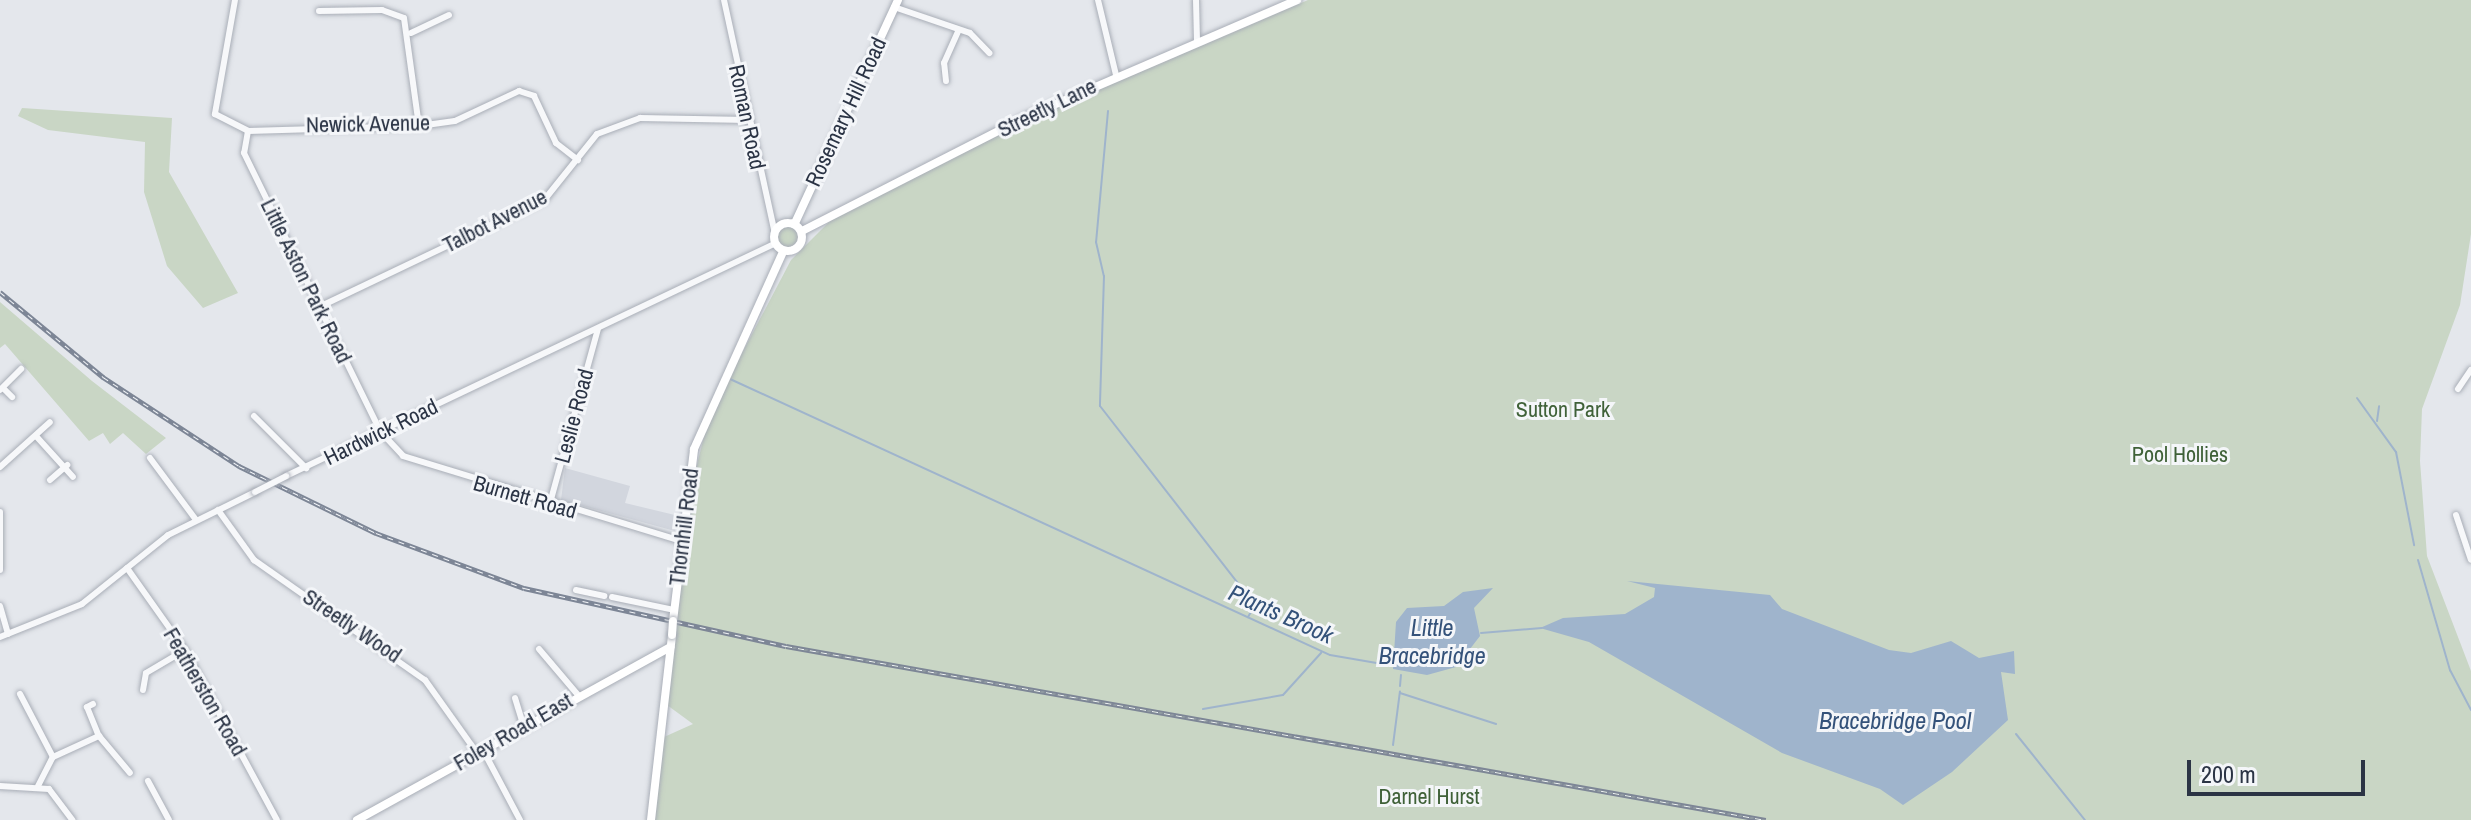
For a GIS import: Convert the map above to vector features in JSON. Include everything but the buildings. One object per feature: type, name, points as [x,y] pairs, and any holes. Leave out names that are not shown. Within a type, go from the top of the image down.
[{"type":"main road","name":"Streetly Lane","points":[[783,252],[801,242],[804,230],[1116,75],[1297,0]]},
{"type":"main road","name":"Rosemary Hill Road","points":[[795,223],[896,4]]},
{"type":"main road","points":[[783,252],[774,244],[775,233],[795,223],[804,230]]},
{"type":"main road","name":"Thornhill Road","points":[[651,820],[681,541],[698,434],[783,252]]},
{"type":"main road","name":"Foley Road East","points":[[357,820],[578,695],[670,647]]},
{"type":"street","points":[[235,0],[215,114],[248,131]]},
{"type":"street","name":"Roman Road","points":[[724,0],[775,233]]},
{"type":"street","points":[[1098,0],[1116,75]]},
{"type":"street","points":[[1196,0],[1197,41]]},
{"type":"street","points":[[896,4],[988,44],[989,53]]},
{"type":"street","points":[[319,11],[390,11],[411,33],[419,126]]},
{"type":"street","points":[[411,33],[449,15]]},
{"type":"street","points":[[946,81],[943,70],[958,32]]},
{"type":"street","points":[[943,70],[953,69]]},
{"type":"street","name":"Newick Avenue","points":[[248,131],[419,126],[455,121],[519,91],[534,96],[556,143],[578,160]]},
{"type":"street","name":"Talbot Avenue","points":[[319,307],[545,199],[597,134],[640,118],[748,120]]},
{"type":"street","name":"Little Aston Park Road","points":[[248,131],[244,153],[380,431]]},
{"type":"street","name":"Hardwick Road","points":[[0,637],[82,604],[196,520],[774,244]]},
{"type":"street","name":"Leslie Road","points":[[550,503],[598,329]]},
{"type":"street","points":[[12,397],[2,389],[21,369]]},
{"type":"street","points":[[2458,389],[2471,370]]},
{"type":"street","points":[[254,416],[306,468]]},
{"type":"street","points":[[0,467],[50,422]]},
{"type":"street","name":"Burnett Road","points":[[380,431],[403,456],[445,474],[681,541]]},
{"type":"street","points":[[36,436],[67,465],[73,477]]},
{"type":"street","points":[[150,458],[196,520]]},
{"type":"street","points":[[50,480],[67,465]]},
{"type":"street","name":"Streetly Wood","points":[[218,510],[254,560],[425,680],[480,752],[520,820]]},
{"type":"street","points":[[0,512],[0,570]]},
{"type":"street","points":[[2450,525],[2457,519],[2471,560]]},
{"type":"street","name":"Featherston Road","points":[[127,568],[185,650],[277,820]]},
{"type":"street","points":[[576,590],[674,610]]},
{"type":"street","points":[[0,606],[8,634]]},
{"type":"street","points":[[539,649],[578,695]]},
{"type":"street","points":[[143,690],[146,673],[185,650]]},
{"type":"street","points":[[20,694],[53,757]]},
{"type":"street","points":[[515,698],[524,727]]},
{"type":"street","points":[[86,707],[99,736],[128,774],[118,780]]},
{"type":"street","points":[[38,786],[53,757],[99,736]]},
{"type":"street","points":[[148,781],[155,786],[169,820]]},
{"type":"street","points":[[0,788],[38,786],[60,799],[72,820]]},
{"type":"shaded area","points":[[565,468],[630,486],[625,503],[679,516],[675,531],[561,500]]},
{"type":"green space","name":"Sutton Park","points":[[1308,0],[2471,0],[2471,234],[2460,305],[2422,409],[2420,461],[2427,556],[2471,671],[2471,820],[655,820],[664,737],[693,724],[667,705],[694,477],[709,416],[791,260],[836,215],[1030,119]]},
{"type":"green space","points":[[22,108],[172,118],[169,172],[238,293],[203,308],[167,266],[144,192],[145,142],[48,130],[18,116]]},
{"type":"green space","points":[[788,227],[795,230],[798,237],[795,244],[788,247],[781,244],[778,237],[781,230]]},
{"type":"green space","points":[[0,302],[92,381],[166,438],[146,454],[123,433],[110,444],[103,433],[89,441],[5,344],[0,348]]},
{"type":"water","name":"Bracebridge Pool","points":[[1627,581],[1770,595],[1782,609],[1889,650],[1911,653],[1951,641],[1979,658],[2014,651],[2015,674],[2001,672],[2008,720],[1952,772],[1903,805],[1880,789],[1782,753],[1589,642],[1540,628],[1563,618],[1625,614],[1654,597],[1655,588]]},
{"type":"water","name":"Little Bracebridge","points":[[1493,588],[1474,608],[1480,636],[1456,667],[1427,675],[1393,669],[1396,622],[1407,608],[1444,606],[1463,592]]},
{"type":"waterway","points":[[1108,111],[1096,242],[1104,276],[1100,406],[1255,605],[1248,617]]},
{"type":"waterway","name":"Plants Brook","points":[[730,379],[1330,655],[1394,666]]},
{"type":"waterway","points":[[2357,398],[2396,452],[2414,545]]},
{"type":"waterway","points":[[2377,421],[2379,406]]},
{"type":"waterway","points":[[2418,560],[2450,670],[2471,710]]},
{"type":"waterway","name":"Plants Brook","points":[[1481,633],[1542,628]]},
{"type":"waterway","points":[[1203,709],[1283,695],[1321,653]]},
{"type":"waterway","points":[[1400,686],[1401,675]]},
{"type":"waterway","points":[[1393,745],[1400,691]]},
{"type":"waterway","points":[[1400,693],[1496,724]]},
{"type":"waterway","name":"Plants Brook","points":[[2016,734],[2085,820]]},
{"type":"railway","points":[[0,292],[103,377],[239,466],[376,533],[524,588],[786,646],[1766,820]]},
{"type":"park label","name":"Pool Hollies","points":[[2180,455]]},
{"type":"park label","name":"Darnel Hurst","points":[[1429,797]]}]
